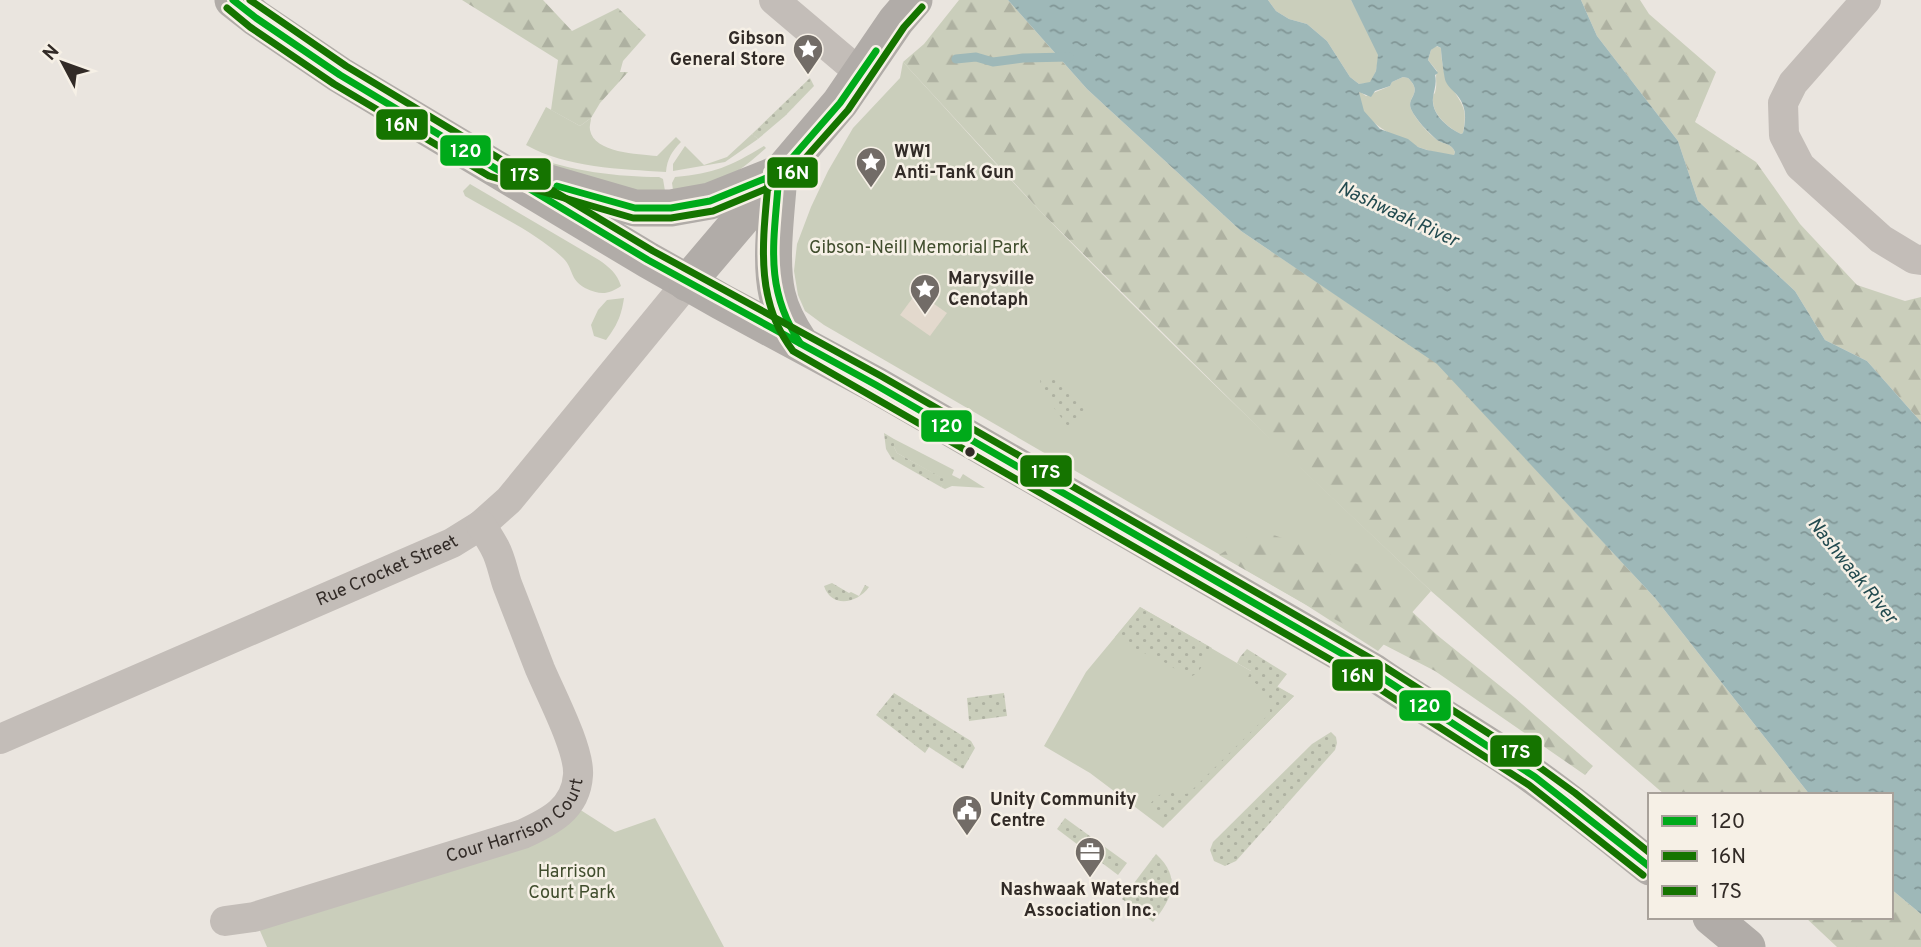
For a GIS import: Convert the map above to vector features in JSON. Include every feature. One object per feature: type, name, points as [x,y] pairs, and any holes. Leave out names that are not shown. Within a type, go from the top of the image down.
[{"type":"main road","points":[[233,0],[340,75],[687,283],[800,343],[1372,671],[1516,763],[1648,865]]},
{"type":"main road","points":[[687,283],[840,103],[905,11]]},
{"type":"main road","points":[[494,167],[635,208],[671,208],[710,201],[779,173]]},
{"type":"main road","points":[[779,173],[773,271],[777,296],[786,321],[800,343]]},
{"type":"main road","points":[[1713,919],[1747,947]]},
{"type":"street","points":[[774,0],[860,73]]},
{"type":"street","points":[[1866,0],[1793,83],[1783,103],[1784,135],[1800,166],[1881,239],[1914,259],[1921,260]]},
{"type":"street","name":"Rue Crocket Street","points":[[0,739],[452,543],[481,525],[509,500],[687,283]]},
{"type":"street","name":"Cour Harrison Court","points":[[225,921],[254,917],[523,834],[550,822],[561,813],[576,789],[579,774],[575,750],[505,580],[496,550],[481,525]]},
{"type":"green space","points":[[462,0],[543,0],[572,31],[618,8],[646,35],[623,61],[620,72],[628,72],[600,103],[591,118],[580,126],[551,110],[558,60]]},
{"type":"green space","points":[[959,0],[1008,0],[1087,89],[1241,231],[1437,363],[1655,598],[1808,793],[1663,793],[1431,591],[1277,446],[1042,213],[903,62],[924,44]]},
{"type":"green space","points":[[1268,0],[1351,0],[1379,55],[1370,83],[1359,84],[1350,77],[1327,41],[1307,24],[1289,19],[1276,11]]},
{"type":"green space","points":[[1581,0],[1640,0],[1649,14],[1716,72],[1695,122],[1756,162],[1800,224],[1857,285],[1905,301],[1921,297],[1921,422],[1867,361],[1825,340],[1795,291],[1698,201],[1678,141],[1597,36]]},
{"type":"green space","points":[[1436,46],[1441,48],[1445,76],[1463,108],[1465,118],[1461,134],[1442,120],[1433,105],[1437,71],[1428,60],[1431,50]]},
{"type":"green space","name":"Gibson-Neill Memorial Park","points":[[903,62],[1090,262],[1431,591],[1378,651],[1303,603],[824,325],[805,311],[798,295],[794,271],[797,244],[811,207],[853,128],[900,78]]},
{"type":"green space","points":[[1403,77],[1408,78],[1415,87],[1410,105],[1416,118],[1437,140],[1452,147],[1454,155],[1418,147],[1392,135],[1380,128],[1364,112],[1359,91],[1366,96]]},
{"type":"green space","points":[[810,78],[814,86],[785,116],[758,139],[752,134]]},
{"type":"green space","points":[[546,107],[580,126],[591,118],[593,138],[618,151],[657,156],[676,137],[681,142],[670,156],[666,172],[594,166],[559,159],[526,145]]},
{"type":"green space","points":[[752,134],[758,139],[725,162],[673,171],[673,164],[685,146],[704,165],[727,157]]},
{"type":"green space","points":[[764,146],[766,148],[739,170],[716,183],[673,190],[675,177],[721,168]]},
{"type":"green space","points":[[532,156],[562,166],[594,172],[659,177],[663,179],[665,191],[635,190],[553,171],[531,159]]},
{"type":"green space","points":[[470,184],[599,260],[612,271],[621,286],[600,293],[580,285],[563,258],[552,249],[465,196],[463,191]]},
{"type":"green space","points":[[624,298],[618,320],[606,340],[594,336],[591,325],[598,310],[607,300]]},
{"type":"green space","points":[[1052,376],[1084,404],[1085,412],[1069,428],[1054,408],[1053,399],[1041,388],[1040,378]]},
{"type":"green space","points":[[884,433],[894,439],[897,453],[946,480],[941,487],[892,459],[886,449]]},
{"type":"green space","points":[[894,439],[954,470],[952,475],[960,479],[963,474],[985,488],[941,487],[945,480],[897,453]]},
{"type":"green space","points":[[1259,530],[1363,566],[1437,635],[1593,766],[1585,775],[1435,671],[1303,603],[1219,555]]},
{"type":"green space","points":[[832,583],[859,596],[865,585],[869,587],[858,597],[845,601],[832,598],[827,593],[824,586]]},
{"type":"green space","points":[[1140,607],[1294,696],[1163,828],[1090,773],[1044,746],[1086,672]]},
{"type":"green space","points":[[1140,607],[1212,648],[1198,673],[1185,676],[1168,664],[1115,637]]},
{"type":"green space","points":[[1247,649],[1287,674],[1277,687],[1294,696],[1170,821],[1152,809],[1150,804],[1156,797],[1166,792],[1189,793],[1270,713],[1269,702],[1264,693],[1248,677],[1251,671],[1237,663]]},
{"type":"green space","points":[[894,693],[971,741],[975,748],[963,769],[929,747],[925,753],[876,715]]},
{"type":"green space","points":[[1004,693],[1007,716],[969,721],[967,698]]},
{"type":"green space","points":[[1331,732],[1336,737],[1335,750],[1236,861],[1225,866],[1214,861],[1210,850],[1213,842],[1312,744]]},
{"type":"green space","name":"Harrison Court Park","points":[[568,802],[615,832],[655,818],[724,947],[267,947],[254,917]]},
{"type":"green space","points":[[1065,818],[1127,863],[1118,875],[1057,829]]},
{"type":"green space","points":[[1156,854],[1169,872],[1171,888],[1165,905],[1153,922],[1122,899]]},
{"type":"green space","points":[[1893,891],[1921,914],[1921,947],[1837,947],[1807,919],[1893,919]]},
{"type":"shaded area","points":[[917,292],[947,313],[930,336],[900,315]]},
{"type":"water","name":"Nashwaak River","points":[[1008,0],[1268,0],[1276,11],[1289,19],[1307,24],[1327,41],[1350,77],[1359,84],[1370,82],[1376,71],[1378,55],[1351,0],[1581,0],[1597,36],[1678,141],[1698,201],[1795,291],[1825,340],[1867,361],[1921,422],[1921,914],[1893,891],[1893,793],[1808,793],[1655,598],[1437,364],[1241,231],[1087,89]],"holes":[[[1437,46],[1441,48],[1446,82],[1456,93],[1465,113],[1461,134],[1441,120],[1433,104],[1435,75],[1438,73],[1428,60],[1431,50]],[[1403,77],[1408,78],[1415,87],[1411,109],[1426,130],[1437,140],[1452,147],[1454,155],[1418,147],[1408,139],[1380,129],[1364,111],[1359,92],[1371,97],[1375,91],[1390,86],[1392,82]]]},
{"type":"waterway","points":[[956,59],[976,57],[993,62],[1069,57]]},
{"type":"transit line","name":"120","points":[[233,0],[340,75],[648,260],[876,385],[1372,671],[1535,777],[1648,865]]},
{"type":"transit line","name":"17S","points":[[250,0],[346,66],[653,251],[881,376],[1377,662],[1524,756],[1648,851]]},
{"type":"transit line","name":"16N","points":[[227,8],[250,27],[334,84],[489,176],[633,218],[671,218],[713,211],[785,181],[848,110],[904,27],[922,7]]},
{"type":"transit line","name":"120","points":[[557,186],[635,208],[671,208],[710,201],[779,173],[840,103],[876,51]]},
{"type":"transit line","name":"16N","points":[[769,172],[764,242],[766,287],[780,331],[793,351],[1366,680],[1529,785],[1643,875]]},
{"type":"transit line","name":"120","points":[[779,173],[774,240],[776,281],[788,322],[800,343]]},
{"type":"place","name":"Gibson General Store","points":[[808,76]]},
{"type":"place","name":"WW1 Anti-Tank Gun","points":[[871,189]]},
{"type":"place","name":"Marysville Cenotaph","points":[[925,316]]},
{"type":"place","name":"Unity Community Centre","points":[[967,837]]},
{"type":"place","name":"Nashwaak Watershed Association Inc.","points":[[1090,879]]}]
